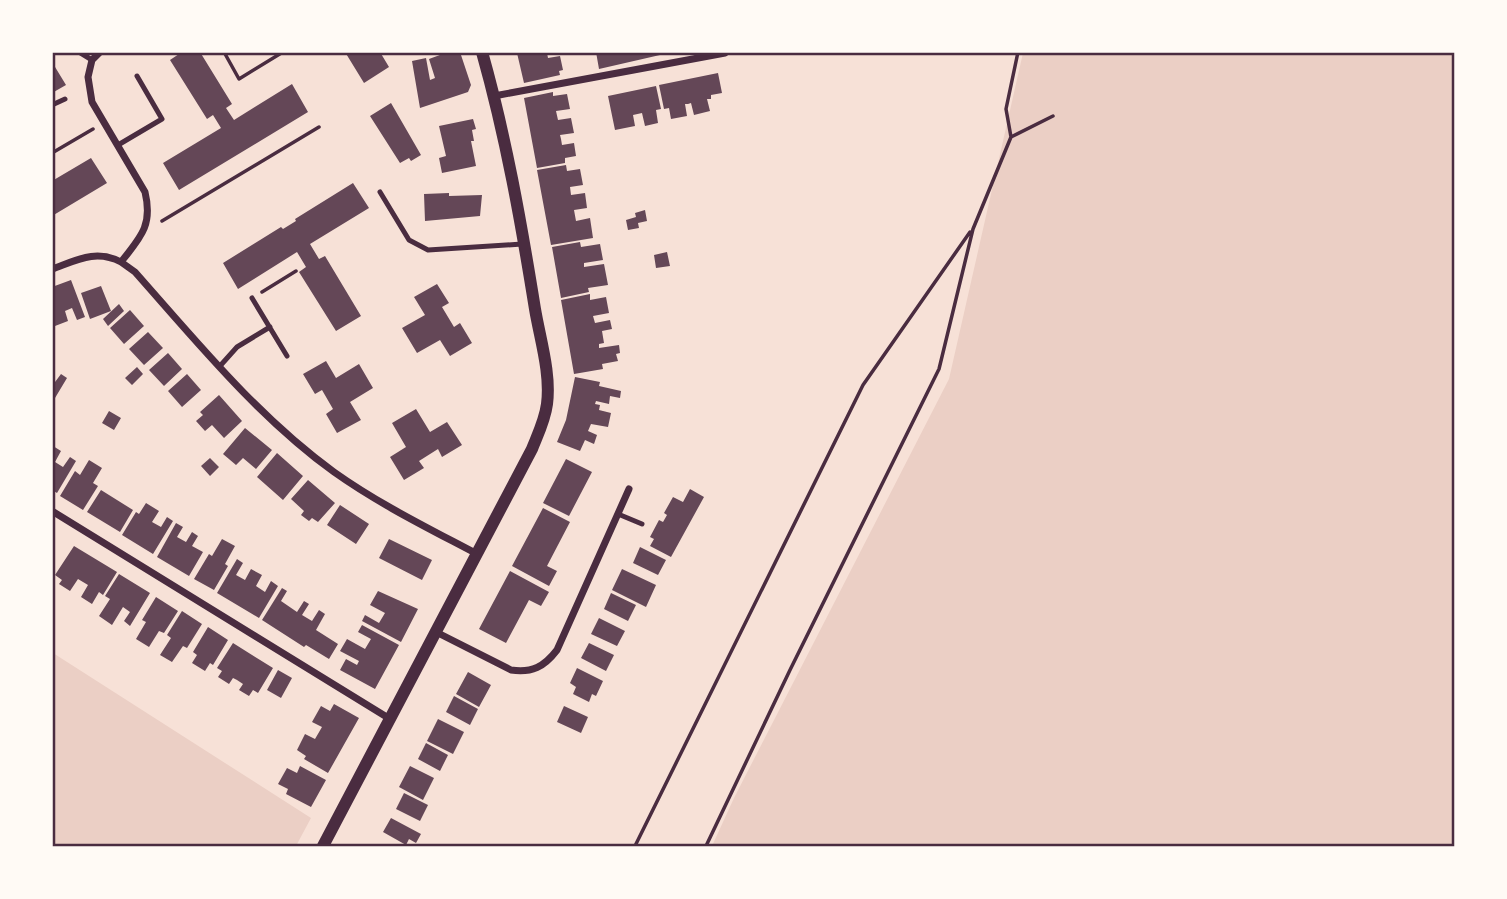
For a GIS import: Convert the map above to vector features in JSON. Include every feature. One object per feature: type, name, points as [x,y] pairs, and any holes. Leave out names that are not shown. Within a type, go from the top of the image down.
[{"type":"street","points":[[100,52],[92,60],[89,77],[92,102],[145,192],[149,207],[148,223],[140,239],[121,262]]},
{"type":"street","points":[[323,846],[532,449],[542,425],[547,402],[547,379],[525,244],[503,129],[482,52]]},
{"type":"street","points":[[494,96],[725,54]]},
{"type":"street","points":[[52,269],[88,255],[102,254],[121,262],[135,272],[263,412],[332,471],[385,506],[477,554]]},
{"type":"street","points":[[436,632],[511,670],[524,672],[538,669],[549,661],[557,650],[629,489]]},
{"type":"street","points":[[52,511],[390,719]]},
{"type":"lane","points":[[79,52],[92,60]]},
{"type":"lane","points":[[118,145],[162,119],[137,76]]},
{"type":"lane","points":[[52,105],[65,99]]},
{"type":"lane","points":[[380,192],[409,240],[428,250],[525,244]]},
{"type":"lane","points":[[252,298],[288,356]]},
{"type":"lane","points":[[220,366],[237,347],[270,327]]},
{"type":"lane","points":[[618,514],[642,524]]},
{"type":"path","points":[[224,52],[240,79],[283,52]]},
{"type":"path","points":[[706,846],[939,369],[972,229],[1011,137],[1006,109],[1018,52]]},
{"type":"path","points":[[1011,137],[1054,116]]},
{"type":"path","points":[[52,153],[104,122]]},
{"type":"path","points":[[162,221],[319,127]]},
{"type":"path","points":[[635,846],[863,385],[972,229]]},
{"type":"path","points":[[252,298],[296,271]]},
{"type":"shaded area","points":[[1023,53],[1454,53],[1454,846],[712,846],[734,798],[949,379]]},
{"type":"shaded area","points":[[53,653],[311,818],[296,846],[53,846]]},
{"type":"building","points":[[182,52],[200,52],[232,104],[226,108],[234,120],[292,84],[308,112],[179,190],[163,163],[221,128],[213,115],[207,119],[170,60]]},
{"type":"building","points":[[345,52],[380,52],[389,67],[364,83]]},
{"type":"building","points":[[448,52],[460,52],[471,85],[468,92],[420,108],[412,61],[426,58],[430,80],[435,78],[429,59]]},
{"type":"building","points":[[596,52],[659,52],[660,55],[599,69]]},
{"type":"building","points":[[517,53],[547,53],[548,58],[560,56],[563,70],[559,71],[560,75],[524,83]]},
{"type":"building","points":[[52,62],[66,85],[52,93]]},
{"type":"building","points":[[718,73],[722,93],[711,95],[711,99],[707,99],[710,111],[694,115],[691,103],[685,104],[687,116],[671,119],[669,108],[664,109],[659,85]]},
{"type":"building","points":[[656,86],[661,109],[656,110],[658,123],[645,126],[642,113],[633,115],[635,126],[615,130],[608,96]]},
{"type":"building","points":[[553,92],[553,96],[567,94],[570,109],[556,111],[558,120],[571,118],[574,133],[560,135],[562,145],[574,143],[576,156],[565,158],[565,163],[537,168],[524,98]]},
{"type":"building","points":[[391,103],[421,155],[411,161],[409,158],[400,163],[370,116]]},
{"type":"building","points":[[473,119],[476,129],[472,130],[474,141],[471,141],[476,166],[442,173],[439,158],[446,156],[439,126]]},
{"type":"building","points":[[91,158],[107,183],[52,216],[52,181]]},
{"type":"building","points":[[566,165],[567,171],[580,169],[583,185],[570,187],[571,195],[585,193],[587,208],[574,210],[576,221],[590,218],[593,238],[551,245],[537,170]]},
{"type":"building","points":[[353,183],[369,208],[310,244],[319,259],[325,256],[361,316],[336,331],[299,272],[306,267],[297,252],[238,289],[223,263],[281,227],[283,229],[296,221],[295,219]]},
{"type":"building","points":[[449,193],[449,196],[482,195],[480,216],[425,221],[424,194]]},
{"type":"building","points":[[645,210],[647,221],[638,223],[639,228],[628,230],[626,220]]},
{"type":"building","points":[[580,242],[581,247],[600,244],[603,260],[584,263],[584,267],[604,264],[608,285],[588,288],[589,292],[561,298],[552,247]]},
{"type":"building","points":[[667,252],[670,266],[656,268],[654,255]]},
{"type":"building","points":[[71,280],[85,317],[77,320],[72,308],[65,311],[68,321],[55,326],[52,319],[52,287]]},
{"type":"building","points":[[437,284],[449,303],[442,307],[454,327],[460,323],[472,343],[450,356],[440,340],[417,353],[402,328],[425,315],[414,297]]},
{"type":"building","points":[[101,286],[111,311],[90,319],[81,293]]},
{"type":"building","points":[[590,294],[590,300],[606,297],[609,313],[593,316],[595,323],[610,320],[612,329],[602,331],[604,343],[599,344],[599,348],[619,345],[620,353],[616,354],[618,361],[602,364],[603,369],[574,374],[561,300]]},
{"type":"building","points":[[119,304],[124,311],[108,326],[103,319]]},
{"type":"building","points":[[130,310],[144,326],[124,344],[110,328]]},
{"type":"building","points":[[148,332],[163,348],[144,365],[129,349]]},
{"type":"building","points":[[168,353],[182,369],[164,386],[149,370]]},
{"type":"building","points":[[326,361],[336,378],[359,364],[373,388],[350,402],[361,420],[337,433],[326,414],[333,409],[322,390],[315,394],[303,374]]},
{"type":"building","points":[[137,367],[143,374],[132,385],[125,378]]},
{"type":"building","points":[[61,374],[67,378],[52,403],[52,386]]},
{"type":"building","points":[[187,374],[201,390],[182,407],[168,391]]},
{"type":"building","points":[[575,377],[600,382],[599,386],[621,391],[620,398],[610,396],[609,404],[596,401],[595,404],[600,405],[599,410],[611,413],[608,427],[591,424],[588,431],[597,435],[594,444],[585,440],[580,451],[557,442],[566,420]]},
{"type":"building","points":[[219,395],[242,421],[224,438],[212,425],[205,431],[196,421],[203,415],[200,412]]},
{"type":"building","points":[[416,409],[430,432],[447,422],[462,445],[442,457],[438,449],[419,461],[424,468],[404,480],[390,457],[406,447],[392,423]]},
{"type":"building","points":[[109,411],[121,418],[114,430],[102,423]]},
{"type":"building","points":[[245,428],[272,450],[256,469],[243,458],[236,465],[223,454]]},
{"type":"building","points":[[53,446],[61,451],[55,462],[63,467],[70,457],[76,461],[57,493],[52,490]]},
{"type":"building","points":[[277,453],[303,476],[283,500],[257,477]]},
{"type":"building","points":[[210,458],[219,467],[210,476],[201,466]]},
{"type":"building","points":[[566,459],[592,472],[569,516],[543,503]]},
{"type":"building","points":[[89,460],[102,468],[93,483],[98,486],[83,510],[60,496],[75,471],[80,475]]},
{"type":"building","points":[[308,480],[335,503],[318,522],[312,518],[309,521],[301,515],[304,511],[291,499]]},
{"type":"building","points":[[690,489],[704,497],[671,557],[650,546],[654,539],[650,537],[659,520],[663,522],[667,515],[664,513],[673,497],[683,502]]},
{"type":"building","points":[[101,490],[133,510],[120,532],[87,512]]},
{"type":"building","points":[[146,503],[159,511],[152,522],[161,527],[167,517],[173,521],[153,554],[122,535],[136,512],[139,514]]},
{"type":"building","points":[[340,505],[369,524],[356,544],[327,525]]},
{"type":"building","points":[[543,508],[570,522],[547,566],[557,571],[549,586],[512,566]]},
{"type":"building","points":[[176,523],[183,527],[177,537],[186,542],[192,532],[198,536],[192,546],[203,552],[189,576],[157,557]]},
{"type":"building","points":[[222,539],[235,546],[225,564],[228,566],[214,590],[194,579]]},
{"type":"building","points":[[389,539],[432,560],[422,580],[379,558]]},
{"type":"building","points":[[74,546],[117,572],[103,595],[99,592],[92,604],[81,597],[88,585],[78,579],[70,591],[59,584],[62,580],[55,575]]},
{"type":"building","points":[[640,547],[666,560],[658,575],[633,563]]},
{"type":"building","points":[[237,559],[243,563],[236,575],[245,580],[251,569],[262,575],[256,586],[265,592],[271,581],[278,586],[259,618],[217,593]]},
{"type":"building","points":[[622,569],[656,585],[646,607],[612,590]]},
{"type":"building","points":[[510,571],[549,592],[541,606],[529,600],[506,643],[479,629]]},
{"type":"building","points":[[119,574],[150,593],[130,626],[124,621],[130,612],[123,607],[112,625],[99,616],[110,599],[105,596]]},
{"type":"building","points":[[282,588],[287,591],[281,601],[297,612],[304,601],[309,604],[302,615],[312,621],[319,610],[325,614],[316,630],[338,644],[329,659],[306,645],[304,647],[262,620]]},
{"type":"building","points":[[378,591],[418,609],[401,642],[362,621],[365,615],[379,623],[385,613],[370,605]]},
{"type":"building","points":[[611,593],[636,605],[628,621],[604,609]]},
{"type":"building","points":[[156,597],[178,611],[164,633],[159,631],[149,647],[136,639],[146,622],[142,620]]},
{"type":"building","points":[[182,611],[202,624],[187,648],[183,646],[172,662],[160,655],[171,638],[167,635]]},
{"type":"building","points":[[599,618],[625,631],[617,646],[591,634]]},
{"type":"building","points":[[362,625],[399,645],[375,689],[340,670],[346,659],[357,665],[359,661],[340,651],[347,639],[365,649],[371,639],[358,632]]},
{"type":"building","points":[[208,627],[228,640],[213,665],[210,663],[205,671],[192,663],[197,655],[193,652]]},
{"type":"building","points":[[233,643],[273,668],[258,693],[253,690],[249,696],[239,690],[243,684],[237,680],[233,678],[229,684],[218,677],[222,671],[217,668]]},
{"type":"building","points":[[589,643],[614,655],[606,671],[581,658]]},
{"type":"building","points":[[577,668],[603,681],[596,696],[592,694],[589,702],[573,694],[576,687],[570,683]]},
{"type":"building","points":[[278,670],[292,678],[281,698],[267,690]]},
{"type":"building","points":[[468,672],[491,685],[479,707],[456,694]]},
{"type":"building","points":[[454,696],[478,709],[470,725],[446,712]]},
{"type":"building","points":[[334,704],[359,718],[328,773],[304,759],[306,756],[297,750],[305,734],[315,739],[322,727],[312,722],[321,706],[330,711]]},
{"type":"building","points":[[564,706],[588,717],[581,733],[557,722]]},
{"type":"building","points":[[438,719],[464,732],[453,754],[427,741]]},
{"type":"building","points":[[426,743],[448,755],[440,771],[418,759]]},
{"type":"building","points":[[300,766],[326,780],[311,807],[286,794],[288,789],[278,784],[287,768],[297,773]]},
{"type":"building","points":[[410,766],[434,778],[423,800],[399,787]]},
{"type":"building","points":[[404,793],[428,805],[420,821],[396,809]]},
{"type":"building","points":[[391,818],[421,834],[416,843],[409,839],[406,845],[383,832]]}]
